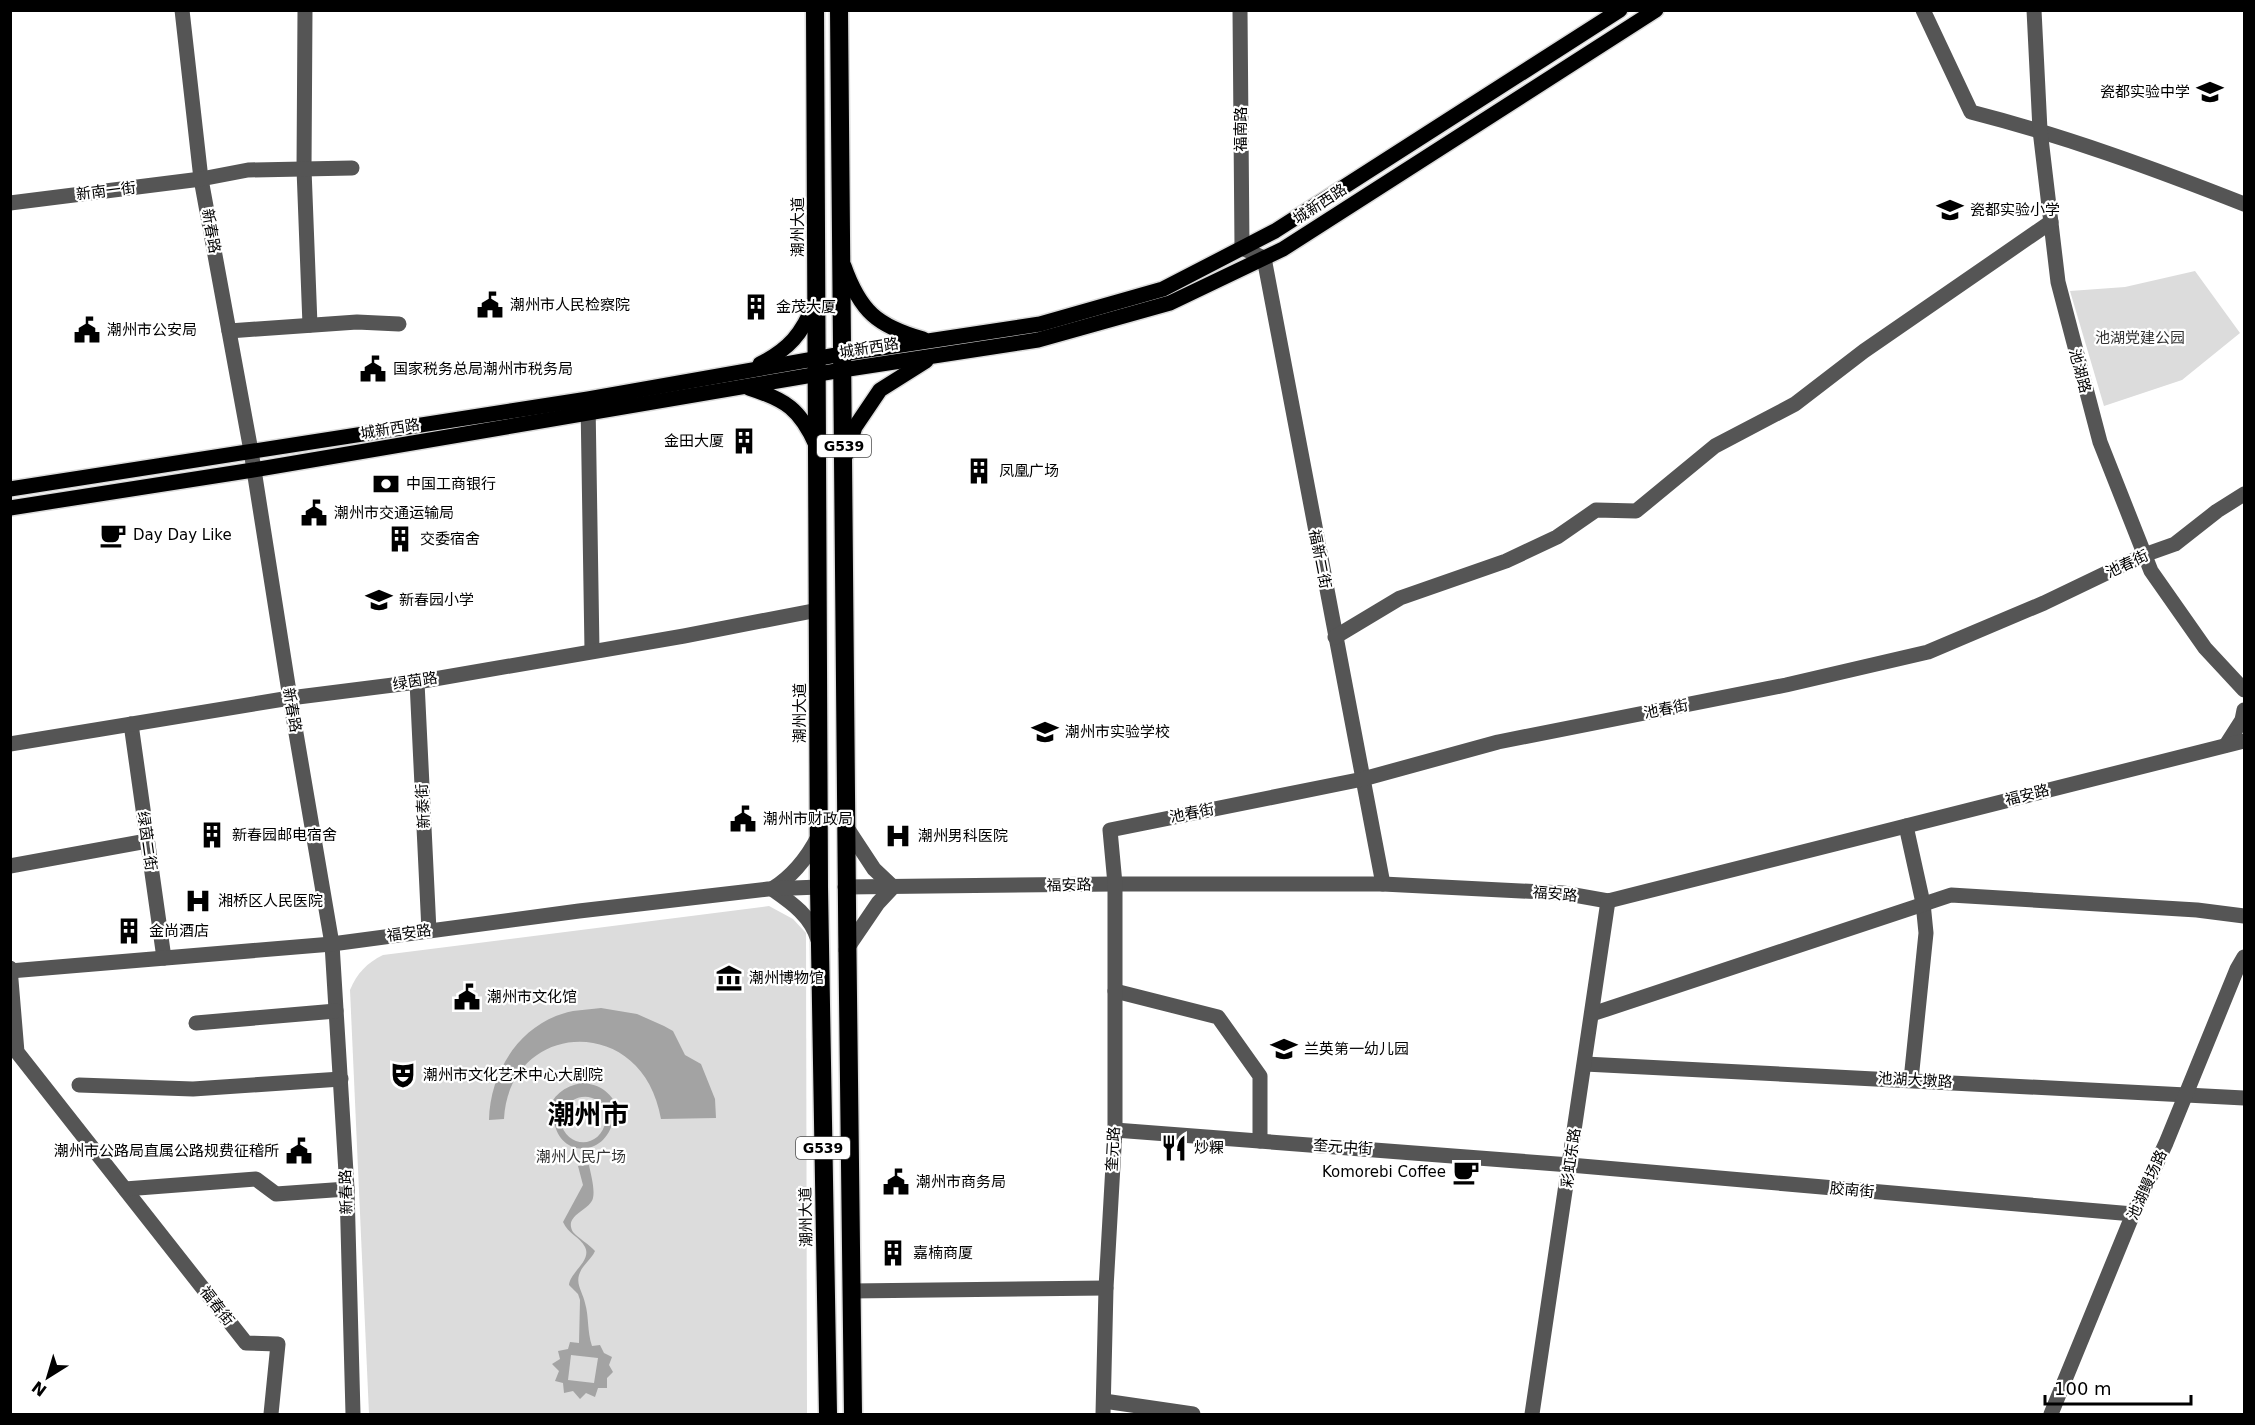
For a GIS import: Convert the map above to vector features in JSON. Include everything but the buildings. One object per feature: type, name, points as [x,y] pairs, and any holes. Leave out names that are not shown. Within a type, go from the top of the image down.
[{"type":"highway","name":"潮州大道","points":[[815,10],[819,837],[813,887],[820,944],[828,1414]]},
{"type":"highway","name":"G539","points":[[839,10],[844,461],[845,887],[853,1414]]},
{"type":"main road","name":"城新西路","points":[[10,489],[250,451],[746,387],[817,367],[929,341],[1040,324],[1163,290],[1275,231],[1620,10]]},
{"type":"main road","name":"城新西路","points":[[842,362],[935,356],[1038,340],[1170,303],[1283,249],[1656,10]]},
{"type":"main road","points":[[841,257],[860,303],[878,320],[902,333],[929,341]]},
{"type":"main road","points":[[747,371],[776,356],[793,342],[806,323],[816,298]]},
{"type":"main road","points":[[844,461],[855,427],[880,390],[935,356]]},
{"type":"main road","name":"城新西路","points":[[10,508],[253,470],[588,406],[747,371],[817,367]]},
{"type":"main road","points":[[746,387],[772,396],[792,408],[806,424],[817,449]]},
{"type":"street","name":"新春路","points":[[182,10],[201,178],[250,451],[332,945],[347,1189],[354,1414]]},
{"type":"street","points":[[305,10],[304,169],[310,326]]},
{"type":"street","name":"福南路","points":[[1240,10],[1242,248]]},
{"type":"street","points":[[1923,10],[1971,112],[2040,130],[2176,177],[2244,204]]},
{"type":"street","name":"池湖路","points":[[2034,10],[2040,130],[2058,282],[2085,392],[2100,442],[2151,571],[2205,648],[2244,690]]},
{"type":"street","name":"新南一街","points":[[10,203],[248,170],[352,168]]},
{"type":"street","points":[[1335,637],[1400,598],[1506,561],[1557,537],[1596,510],[1636,511],[1715,446],[1795,404],[1891,333],[2051,222]]},
{"type":"street","points":[[1242,248],[1264,258]]},
{"type":"street","name":"福新二街","points":[[1264,258],[1383,884]]},
{"type":"street","points":[[229,331],[357,322],[399,324]]},
{"type":"street","points":[[588,406],[592,650]]},
{"type":"street","name":"池春街","points":[[1115,884],[1110,830],[1363,779],[1498,742],[1786,685],[1928,652],[2044,603],[2144,555],[2175,544],[2217,511],[2244,494]]},
{"type":"street","name":"绿茵路","points":[[10,744],[290,698],[417,682],[592,650],[684,636],[818,610]]},
{"type":"street","name":"新泰街","points":[[417,682],[429,931]]},
{"type":"street","points":[[2226,745],[2242,720],[2244,710]]},
{"type":"street","name":"绿茵二街","points":[[131,724],[164,958]]},
{"type":"street","name":"福安路","points":[[845,887],[1383,884],[1563,893],[1608,901],[2244,741]]},
{"type":"street","points":[[845,825],[874,868],[893,887],[878,903],[846,950]]},
{"type":"street","points":[[1906,826],[1923,903],[1926,933],[1911,1080]]},
{"type":"street","points":[[819,837],[802,863],[772,889],[812,924],[820,944]]},
{"type":"street","points":[[10,866],[147,841]]},
{"type":"street","name":"奎元路","points":[[1103,1408],[1106,1288],[1115,1130],[1115,884]]},
{"type":"street","name":"福安路","points":[[11,970],[332,945],[772,889],[813,887]]},
{"type":"street","points":[[1592,1014],[1951,895],[2197,910],[2244,916]]},
{"type":"street","name":"彩虹东路","points":[[1532,1414],[1608,901]]},
{"type":"street","name":"池湖鳗场路","points":[[2051,1414],[2133,1214],[2244,957]]},
{"type":"street","name":"福春街","points":[[11,970],[14,1046],[17,1052],[246,1343],[278,1344],[271,1414]]},
{"type":"street","points":[[1115,991],[1218,1017],[1260,1076],[1260,1141]]},
{"type":"street","points":[[196,1023],[336,1011]]},
{"type":"street","name":"池湖大墩路","points":[[1584,1065],[2244,1098]]},
{"type":"street","points":[[79,1085],[193,1089],[341,1079]]},
{"type":"street","name":"奎元中街","points":[[1115,1130],[1570,1165]]},
{"type":"street","name":"胶南街","points":[[1570,1165],[2133,1214]]},
{"type":"street","points":[[124,1189],[256,1179],[276,1194],[347,1189]]},
{"type":"street","points":[[851,1291],[1106,1288]]},
{"type":"street","points":[[1103,1408],[1193,1414]]},
{"type":"green space","name":"池湖党建公园","points":[[2195,271],[2240,333],[2182,380],[2104,406],[2070,291],[2125,287]]},
{"type":"green space","name":"潮州人民广场","points":[[769,906],[793,919],[806,933],[807,1414],[369,1414],[350,990],[359,974],[372,961],[383,955]]},
{"type":"shaded area","points":[[601,1008],[637,1014],[673,1031],[685,1055],[701,1064],[715,1099],[716,1118],[661,1119],[649,1084],[630,1060],[605,1046],[578,1042],[551,1047],[528,1062],[511,1086],[504,1119],[489,1120],[495,1083],[512,1050],[524,1037],[538,1025],[555,1017],[573,1011]]},
{"type":"shaded area","points":[[582,1083],[595,1085],[605,1091],[619,1112],[605,1112],[596,1100],[583,1097],[571,1102],[561,1113],[547,1113],[552,1102],[560,1093]]},
{"type":"shaded area","points":[[606,1120],[613,1120],[609,1132],[602,1141],[593,1147],[583,1149],[565,1142],[558,1133],[554,1121],[560,1121],[569,1137],[584,1142],[591,1141],[598,1136]]},
{"type":"shaded area","points":[[589,1165],[593,1182],[593,1198],[574,1217],[571,1226],[573,1232],[595,1251],[580,1271],[578,1282],[586,1308],[592,1346],[600,1345],[604,1353],[612,1357],[609,1365],[613,1372],[607,1378],[607,1388],[598,1388],[595,1397],[586,1393],[580,1399],[573,1391],[564,1393],[563,1383],[555,1381],[559,1371],[552,1364],[560,1359],[558,1351],[568,1349],[570,1342],[579,1343],[580,1300],[578,1294],[569,1285],[586,1257],[586,1252],[583,1244],[563,1222],[583,1185],[578,1166]],"holes":[[[571,1355],[598,1358],[594,1383],[568,1380]]]},
{"type":"place","name":"瓷都实验中学","points":[[2210,92]]},
{"type":"place","name":"瓷都实验小学","points":[[1950,210]]},
{"type":"place","name":"潮州市人民检察院","points":[[490,305]]},
{"type":"place","name":"金茂大厦","points":[[756,307]]},
{"type":"place","name":"潮州市公安局","points":[[87,330]]},
{"type":"place","name":"国家税务总局潮州市税务局","points":[[373,369]]},
{"type":"place","name":"金田大厦","points":[[744,441]]},
{"type":"place","name":"凤凰广场","points":[[979,471]]},
{"type":"place","name":"中国工商银行","points":[[386,484]]},
{"type":"place","name":"潮州市交通运输局","points":[[314,513]]},
{"type":"place","name":"Day Day Like","points":[[113,535]]},
{"type":"place","name":"交委宿舍","points":[[400,539]]},
{"type":"place","name":"新春园小学","points":[[379,600]]},
{"type":"place","name":"潮州市实验学校","points":[[1045,732]]},
{"type":"place","name":"潮州市财政局","points":[[743,819]]},
{"type":"place","name":"新春园邮电宿舍","points":[[212,835]]},
{"type":"place","name":"潮州男科医院","points":[[898,836]]},
{"type":"place","name":"湘桥区人民医院","points":[[198,901]]},
{"type":"place","name":"金尚酒店","points":[[129,931]]},
{"type":"place","name":"潮州博物馆","points":[[729,978]]},
{"type":"place","name":"潮州市文化馆","points":[[467,997]]},
{"type":"place","name":"兰英第一幼儿园","points":[[1284,1049]]},
{"type":"place","name":"潮州市文化艺术中心大剧院","points":[[403,1075]]},
{"type":"place","name":"炒粿","points":[[1174,1148]]},
{"type":"place","name":"潮州市公路局直属公路规费征稽所","points":[[299,1151]]},
{"type":"place","name":"Komorebi Coffee","points":[[1466,1172]]},
{"type":"place","name":"潮州市商务局","points":[[896,1182]]},
{"type":"place","name":"嘉楠商厦","points":[[893,1253]]},
{"type":"district","name":"潮州市","points":[[588,1115]]}]
